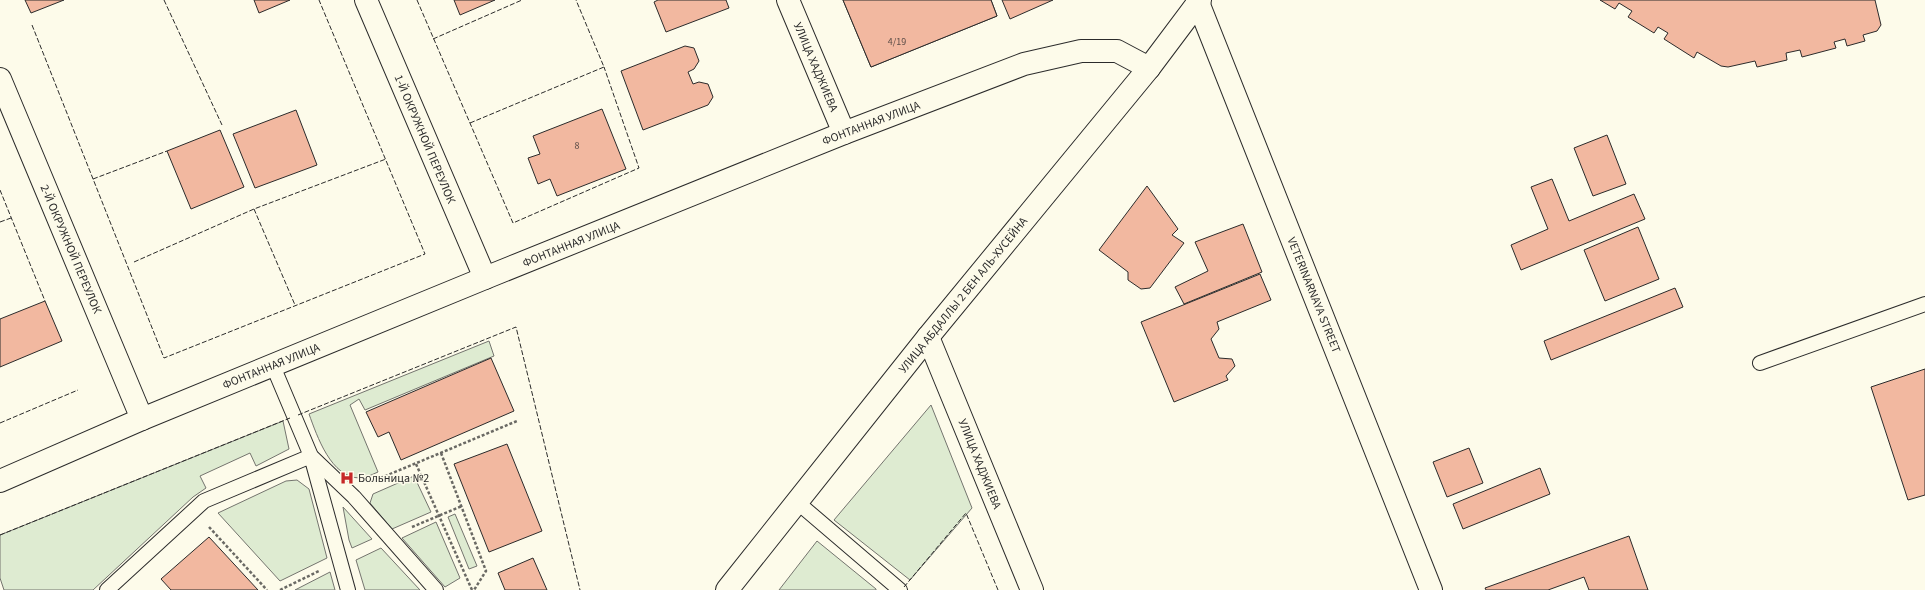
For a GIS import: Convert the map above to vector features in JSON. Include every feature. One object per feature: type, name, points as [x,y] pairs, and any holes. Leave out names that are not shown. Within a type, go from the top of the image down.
[{"type":"street","name":"1-Й ОКРУЖНОЙ ПЕРЕУЛОК","points":[[366,0],[485,278]]},
{"type":"street","name":"УЛИЦА ХАДЖИЕВА","points":[[788,0],[844,134]]},
{"type":"street","name":"УЛИЦА АБДАЛЛЫ 2 БЕН АЛЬ-ХУСЕЙНА","points":[[727,590],[928,337],[1149,68],[1198,1]]},
{"type":"street","name":"VETERINARNAYA STREET","points":[[1198,1],[1431,590]]},
{"type":"street","name":"ФОНТАННАЯ УЛИЦА","points":[[0,481],[142,419],[485,278],[844,134],[1024,64],[1081,51],[1117,51],[1149,68]]},
{"type":"street","name":"2-Й ОКРУЖНОЙ ПЕРЕУЛОК","points":[[0,79],[142,419]]},
{"type":"street","name":"УЛИЦА ХАДЖИЕВА","points":[[928,337],[1032,590]]},
{"type":"lane","points":[[1760,363],[1925,304]]},
{"type":"lane","points":[[273,366],[311,456],[348,590]]},
{"type":"lane","points":[[311,456],[349,492],[436,590]]},
{"type":"lane","points":[[107,590],[204,501],[311,456]]},
{"type":"lane","points":[[797,502],[892,587]]},
{"type":"path","points":[[349,492],[517,421]]},
{"type":"path","points":[[441,453],[486,571],[473,590]]},
{"type":"path","points":[[416,464],[473,590]]},
{"type":"path","points":[[193,511],[267,590]]},
{"type":"green space","points":[[489,341],[494,356],[365,410],[359,399],[350,405],[378,472],[367,477],[360,478],[350,476],[333,464],[321,444],[309,414]]},
{"type":"green space","points":[[931,405],[972,508],[910,580],[834,520]]},
{"type":"green space","points":[[283,421],[289,449],[256,466],[250,453],[200,476],[206,488],[193,497],[93,590],[4,590],[0,578],[0,535]]},
{"type":"green space","points":[[414,476],[431,512],[392,529],[370,503],[373,494]]},
{"type":"green space","points":[[297,480],[309,489],[327,558],[280,581],[218,513],[286,481]]},
{"type":"green space","points":[[343,507],[372,539],[352,548],[349,540]]},
{"type":"green space","points":[[455,514],[477,566],[469,569],[448,517]]},
{"type":"green space","points":[[436,522],[460,578],[445,587],[402,538]]},
{"type":"green space","points":[[817,541],[876,589],[876,590],[779,590]]},
{"type":"green space","points":[[381,548],[420,590],[365,590],[356,560]]},
{"type":"green space","points":[[330,572],[335,590],[295,590]]},
{"type":"building","points":[[25,0],[64,0],[31,13]]},
{"type":"building","points":[[254,0],[290,0],[259,13]]},
{"type":"building","points":[[454,0],[495,0],[460,15]]},
{"type":"building","points":[[658,0],[726,0],[729,8],[666,32],[654,2]]},
{"type":"building","points":[[843,0],[991,0],[997,16],[871,67]]},
{"type":"building","points":[[843,0],[991,0],[997,16],[871,67]]},
{"type":"building","points":[[1002,0],[1053,0],[1010,19]]},
{"type":"building","points":[[1600,0],[1875,0],[1881,25],[1877,31],[1863,35],[1865,41],[1847,46],[1845,39],[1834,42],[1836,48],[1802,57],[1800,50],[1786,53],[1787,60],[1757,67],[1755,61],[1728,67],[1721,66],[1697,52],[1694,58],[1664,39],[1668,33],[1658,27],[1654,33],[1628,17],[1632,11],[1619,3],[1615,9]]},
{"type":"building","points":[[685,46],[694,48],[699,61],[694,69],[688,72],[693,84],[699,82],[708,84],[713,97],[708,105],[643,130],[621,71]]},
{"type":"building","points":[[602,109],[626,169],[557,196],[550,179],[538,184],[528,158],[540,154],[533,136]]},
{"type":"building","points":[[296,110],[317,165],[255,188],[233,134]]},
{"type":"building","points":[[220,130],[244,187],[191,209],[167,151]]},
{"type":"building","points":[[1607,135],[1626,184],[1593,196],[1574,148]]},
{"type":"building","points":[[1552,179],[1569,221],[1634,194],[1645,219],[1521,270],[1511,245],[1548,229],[1531,187]]},
{"type":"building","points":[[1147,186],[1178,229],[1172,235],[1184,243],[1150,288],[1141,289],[1128,280],[1128,272],[1099,250]]},
{"type":"building","points":[[1243,224],[1262,272],[1184,304],[1175,287],[1208,271],[1195,242]]},
{"type":"building","points":[[1638,227],[1659,279],[1605,301],[1584,250]]},
{"type":"building","points":[[1260,274],[1271,300],[1217,322],[1219,329],[1211,339],[1219,358],[1232,359],[1235,366],[1226,376],[1228,380],[1174,402],[1141,322]]},
{"type":"building","points":[[1675,288],[1683,307],[1551,360],[1544,341]]},
{"type":"building","points":[[45,301],[62,341],[0,367],[0,319]]},
{"type":"building","points":[[491,358],[514,411],[401,460],[389,432],[378,437],[366,412]]},
{"type":"building","points":[[1925,369],[1925,495],[1908,500],[1871,387]]},
{"type":"building","points":[[507,444],[542,531],[489,552],[454,464]]},
{"type":"building","points":[[1469,448],[1483,483],[1447,497],[1433,462]]},
{"type":"building","points":[[1540,468],[1550,494],[1463,529],[1453,504]]},
{"type":"building","points":[[1629,536],[1648,590],[1589,590],[1584,577],[1548,590],[1486,590],[1485,588]]},
{"type":"building","points":[[209,537],[258,590],[171,590],[161,579]]},
{"type":"building","points":[[533,558],[547,590],[505,590],[498,573]]},
{"type":"fence","points":[[164,0],[222,125]]},
{"type":"fence","points":[[32,25],[164,358],[425,254],[319,0]]},
{"type":"fence","points":[[417,0],[513,223],[639,168],[604,67]]},
{"type":"fence","points":[[433,39],[522,0]]},
{"type":"fence","points":[[470,123],[604,67],[576,0]]},
{"type":"fence","points":[[93,179],[167,151]]},
{"type":"fence","points":[[134,262],[254,209],[386,159]]},
{"type":"fence","points":[[0,190],[45,301]]},
{"type":"fence","points":[[254,209],[295,305]]},
{"type":"fence","points":[[0,222],[11,218]]},
{"type":"fence","points":[[298,415],[516,327],[580,590]]},
{"type":"fence","points":[[0,423],[78,390]]},
{"type":"fence","points":[[0,535],[290,418]]},
{"type":"fence","points":[[904,587],[966,513],[998,590]]},
{"type":"place","name":"Больница №2","points":[[347,478]]}]
